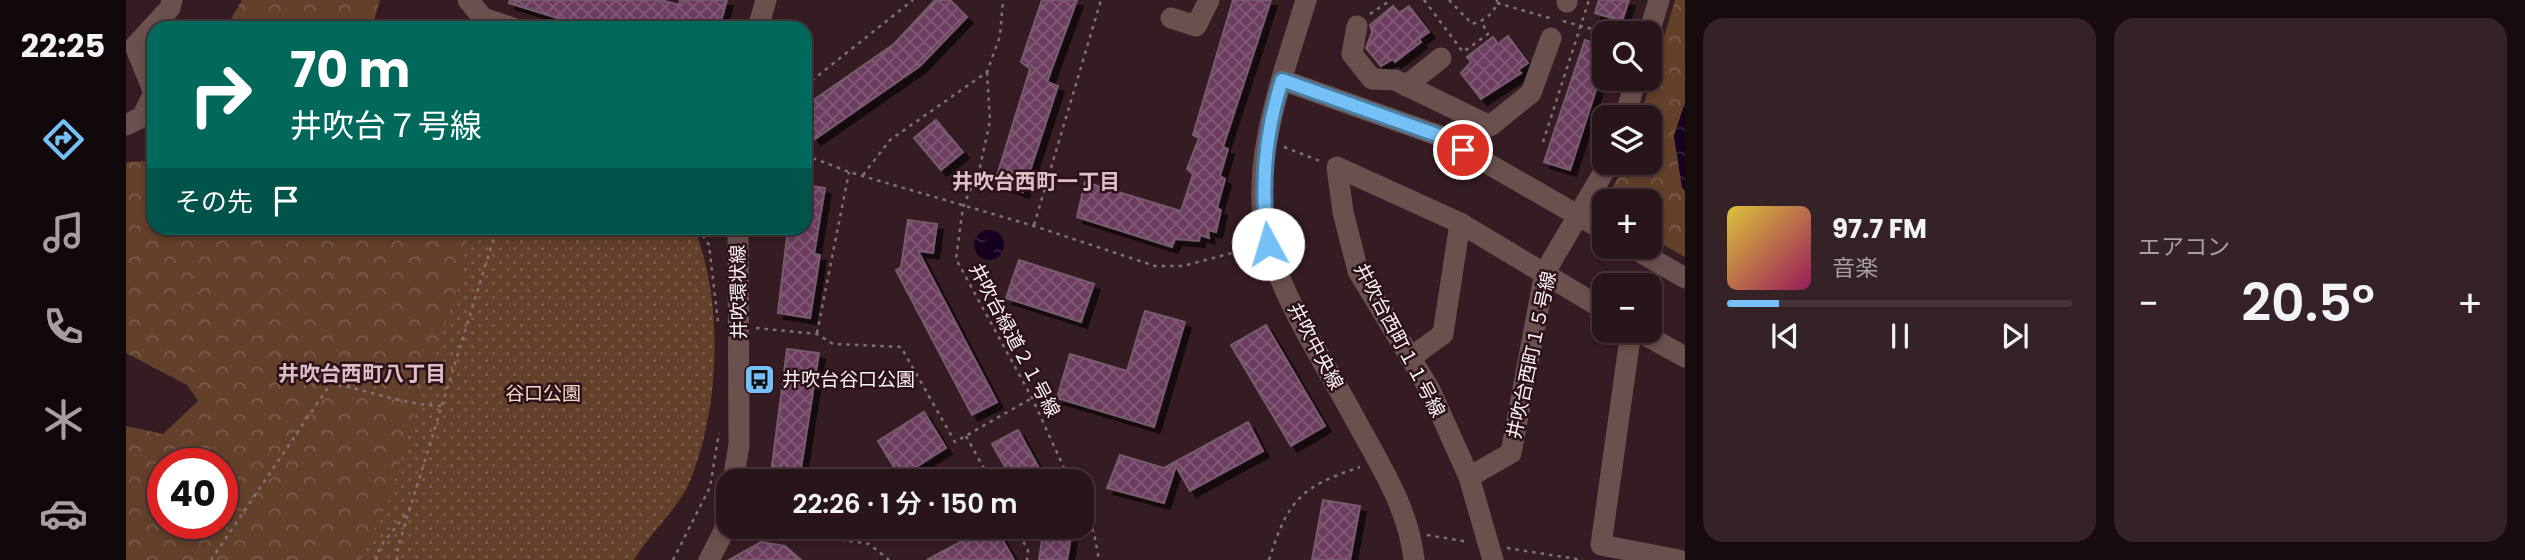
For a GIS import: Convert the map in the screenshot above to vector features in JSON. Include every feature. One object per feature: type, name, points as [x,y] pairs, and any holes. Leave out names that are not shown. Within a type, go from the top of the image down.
[{"type":"street","points":[[158,21],[170,8],[172,0]]},
{"type":"street","points":[[468,0],[470,6],[483,18],[492,21]]},
{"type":"street","points":[[760,21],[766,0]]},
{"type":"street","points":[[1171,18],[1196,26],[1209,0]]},
{"type":"street","name":"井吹中央線","points":[[1306,0],[1272,111],[1264,173],[1268,244],[1297,313],[1392,487],[1409,532],[1414,560]]},
{"type":"street","points":[[1653,21],[1659,0]]},
{"type":"street","points":[[1357,26],[1352,54],[1372,79],[1395,80],[1490,126],[1531,93],[1551,38]]},
{"type":"street","points":[[147,33],[135,46],[147,76]]},
{"type":"street","points":[[1408,124],[1414,91],[1441,58]]},
{"type":"street","points":[[1282,80],[1440,136],[1592,224]]},
{"type":"street","points":[[126,125],[142,117],[147,107]]},
{"type":"street","points":[[1337,167],[1460,223],[1592,302]]},
{"type":"street","name":"井吹台西町１１号線","points":[[1337,167],[1343,212],[1358,271],[1430,390],[1469,477],[1491,552]]},
{"type":"street","name":"井吹台西町１５号線","points":[[1469,477],[1511,453],[1545,272],[1602,175]]},
{"type":"street","points":[[1410,358],[1443,334],[1460,223]]},
{"type":"street","name":"井吹環状線","points":[[735,469],[739,445],[729,328],[737,235]]},
{"type":"street","points":[[1652,259],[1685,278]]},
{"type":"street","points":[[1629,343],[1601,545],[1679,560]]},
{"type":"street","points":[[1659,343],[1685,358]]},
{"type":"street","points":[[709,560],[720,539]]},
{"type":"path","points":[[812,80],[913,0]]},
{"type":"path","points":[[863,175],[890,140],[987,72],[1000,36],[1002,0]]},
{"type":"path","points":[[1034,226],[1101,0]]},
{"type":"path","points":[[1357,26],[1391,0]]},
{"type":"path","points":[[1424,0],[1463,52],[1488,34],[1481,21]]},
{"type":"path","points":[[1449,0],[1472,24],[1481,21],[1495,9],[1497,0]]},
{"type":"path","points":[[1543,142],[1589,0]]},
{"type":"path","name":"井吹台緑道２１号線","points":[[987,72],[990,121],[980,167],[963,207],[957,258],[1032,398],[1065,469]]},
{"type":"path","points":[[1268,141],[1337,167]]},
{"type":"path","points":[[812,158],[849,172],[1034,226],[1154,266],[1183,266],[1268,244]]},
{"type":"path","points":[[817,334],[849,172]]},
{"type":"path","points":[[397,560],[495,235]]},
{"type":"path","points":[[703,235],[709,245],[729,328],[817,334],[833,344],[901,347],[955,442],[1032,398]]},
{"type":"path","points":[[211,560],[331,383],[371,391],[412,405],[444,406]]},
{"type":"path","points":[[673,560],[710,487],[720,425]]},
{"type":"path","points":[[966,436],[984,469]]},
{"type":"path","points":[[1269,560],[1281,522],[1303,492],[1329,477],[1366,465]]},
{"type":"path","points":[[376,560],[380,547],[412,506]]},
{"type":"path","points":[[1409,532],[1491,552],[1583,560]]},
{"type":"path","points":[[1094,533],[1099,560]]},
{"type":"path","points":[[839,539],[869,544],[889,560]]},
{"type":"path","points":[[1022,539],[1028,550],[1027,560]]},
{"type":"green space","points":[[242,0],[380,0],[374,21],[230,21]]},
{"type":"green space","points":[[1675,0],[1685,0],[1685,103],[1674,136],[1682,187],[1685,191],[1685,257],[1662,244],[1662,189],[1612,189],[1619,175],[1662,175],[1662,105],[1644,105],[1648,91],[1662,91],[1662,43]]},
{"type":"green space","points":[[147,161],[147,235],[465,235],[459,288],[425,377],[390,497],[359,560],[126,560],[126,426],[163,434],[198,401],[187,385],[126,353],[126,162]]},
{"type":"green space","name":"谷口公園","points":[[460,235],[696,235],[704,257],[714,321],[708,421],[685,491],[634,560],[258,560],[426,269]]},
{"type":"water","points":[[1685,103],[1685,191],[1682,187],[1674,136]]},
{"type":"water","points":[[989,230],[1000,234],[1004,245],[1000,256],[989,260],[978,256],[974,245],[978,234]]},
{"type":"building","points":[[510,0],[661,0],[679,5],[680,0],[727,0],[721,21],[567,21],[509,3]]},
{"type":"building","points":[[935,0],[950,0],[967,17],[920,66],[815,139],[812,134],[812,101],[894,44]]},
{"type":"building","points":[[1042,0],[1077,0],[1047,82],[1058,86],[1023,192],[995,182],[1030,69],[1021,62]]},
{"type":"building","points":[[1233,0],[1271,0],[1223,147],[1228,149],[1220,176],[1225,179],[1217,208],[1221,210],[1216,232],[1208,230],[1209,238],[1200,235],[1199,241],[1175,239],[1172,247],[1077,217],[1085,182],[1181,211],[1193,174],[1187,169],[1199,138],[1193,135]]},
{"type":"building","points":[[1599,0],[1629,0],[1622,21],[1595,13]]},
{"type":"building","points":[[1393,6],[1399,13],[1409,6],[1429,32],[1419,39],[1421,42],[1395,62],[1393,59],[1381,66],[1366,48],[1372,32],[1370,25]]},
{"type":"building","points":[[1508,36],[1528,63],[1518,70],[1521,73],[1481,99],[1461,73],[1471,62],[1467,57],[1493,37],[1498,44]]},
{"type":"building","points":[[1585,40],[1592,43],[1592,91],[1596,91],[1570,170],[1544,162]]},
{"type":"building","points":[[936,120],[963,152],[941,170],[914,138]]},
{"type":"building","points":[[812,186],[825,188],[814,254],[820,255],[810,318],[778,313],[787,235],[812,235]]},
{"type":"building","points":[[908,220],[937,224],[933,253],[918,251],[997,402],[972,415],[896,270],[901,267]]},
{"type":"building","points":[[1019,260],[1094,284],[1081,322],[1006,298]]},
{"type":"building","points":[[1145,311],[1185,322],[1154,427],[1057,398],[1070,354],[1127,371]]},
{"type":"building","points":[[1266,325],[1325,426],[1291,446],[1231,345]]},
{"type":"building","points":[[787,349],[819,353],[801,469],[772,469]]},
{"type":"building","points":[[924,412],[946,448],[913,469],[895,469],[878,441]]},
{"type":"building","points":[[1248,422],[1263,451],[1190,491],[1176,466],[1164,503],[1107,488],[1120,455],[1164,468]]},
{"type":"building","points":[[1018,430],[1039,469],[1006,469],[992,444]]},
{"type":"building","points":[[1323,500],[1360,506],[1350,560],[1312,560]]},
{"type":"building","points":[[966,539],[1002,539],[1014,560],[927,560]]},
{"type":"building","points":[[1042,539],[1071,539],[1067,560],[1039,560]]},
{"type":"building","points":[[761,542],[785,546],[801,560],[729,560]]},
{"type":"place","name":"井吹台谷口公園","points":[[759,379]]},
{"type":"district","name":"井吹台西町一丁目","points":[[1036,182]]},
{"type":"district","name":"井吹台西町八丁目","points":[[362,374]]},
{"type":"route","points":[[1268,244],[1264,173],[1272,111],[1282,80],[1440,136],[1463,150]]}]
